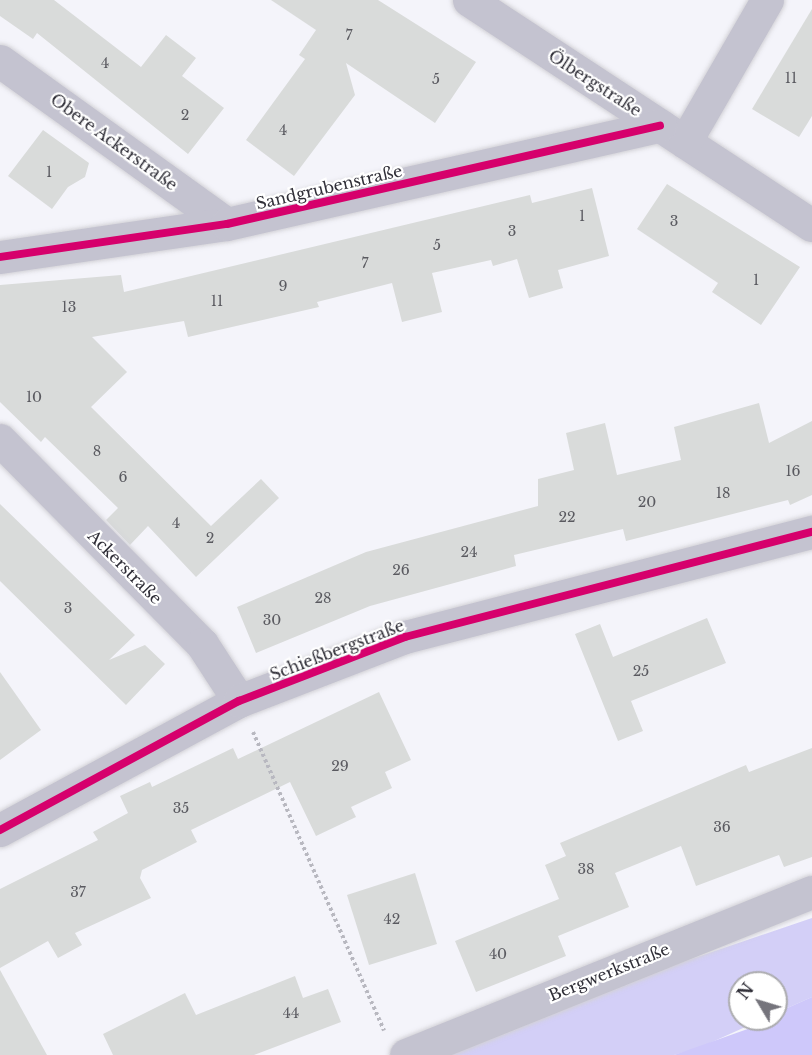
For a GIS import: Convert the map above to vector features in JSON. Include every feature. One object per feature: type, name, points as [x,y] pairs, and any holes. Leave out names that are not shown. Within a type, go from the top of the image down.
[{"type":"street","name":"Ölbergstraße","points":[[469,0],[812,225]]},
{"type":"street","points":[[672,134],[767,0]]},
{"type":"street","name":"Obere Ackerstraße","points":[[0,61],[227,224]]},
{"type":"street","name":"Sandgrubenstraße","points":[[0,257],[227,224],[672,134]]},
{"type":"street","name":"Ackerstraße","points":[[0,440],[202,644],[239,701]]},
{"type":"street","name":"Schießbergstraße","points":[[0,830],[239,701],[405,637],[812,532]]},
{"type":"street","name":"Bergwerkstraße","points":[[396,1044],[812,892]]},
{"type":"path","points":[[239,701],[396,1044]]},
{"type":"shaded area","points":[[812,918],[812,997],[788,1008],[788,971],[728,971],[728,1031],[736,1031],[701,1047],[674,1055],[432,1055],[609,987]]},
{"type":"shaded area","points":[[812,997],[812,1055],[674,1055],[742,1031],[788,1031],[788,1008]]},
{"type":"building","points":[[0,0],[54,0],[141,67],[166,35],[196,58],[182,76],[224,108],[188,154],[37,33],[33,39],[0,16]]},
{"type":"building","points":[[271,0],[378,0],[476,62],[435,123],[346,63],[355,95],[294,176],[246,140],[305,59],[299,55],[316,30]]},
{"type":"building","points":[[812,9],[812,116],[799,137],[752,109]]},
{"type":"building","points":[[43,130],[89,163],[85,177],[68,187],[52,209],[8,176]]},
{"type":"building","points":[[667,184],[800,267],[761,325],[712,292],[718,283],[637,229]]},
{"type":"building","points":[[592,188],[609,256],[558,270],[563,288],[529,298],[517,259],[493,266],[491,260],[432,273],[442,312],[402,322],[392,283],[317,302],[319,307],[188,337],[184,321],[92,337],[127,372],[91,407],[211,526],[261,479],[279,498],[196,577],[148,526],[130,545],[106,520],[118,508],[45,437],[41,442],[0,402],[0,285],[121,275],[124,292],[530,195],[532,203]]},
{"type":"building","points":[[759,403],[769,443],[812,421],[812,495],[790,505],[788,500],[626,541],[623,529],[514,555],[516,566],[370,606],[256,653],[237,607],[366,552],[538,506],[538,479],[574,470],[566,433],[605,423],[617,475],[681,460],[674,427]]},
{"type":"building","points":[[0,504],[135,635],[109,660],[145,645],[165,664],[126,705],[0,581]]},
{"type":"building","points":[[707,618],[726,663],[631,701],[643,731],[618,741],[575,634],[600,624],[613,657]]},
{"type":"building","points":[[0,672],[41,730],[0,760]]},
{"type":"building","points":[[379,692],[411,760],[385,772],[392,788],[351,807],[356,817],[316,836],[290,782],[191,830],[197,842],[142,870],[140,878],[151,898],[75,933],[82,945],[58,958],[48,941],[0,968],[0,889],[98,840],[93,832],[128,813],[120,796],[150,782],[152,787],[233,748],[238,759]]},
{"type":"building","points":[[812,748],[812,857],[784,867],[779,855],[696,886],[681,846],[615,873],[629,907],[558,936],[566,956],[476,992],[455,941],[559,899],[545,865],[566,856],[560,843],[746,765],[749,772]]},
{"type":"building","points":[[415,873],[437,944],[369,965],[347,895]]},
{"type":"building","points":[[0,970],[47,1055],[0,1055]]},
{"type":"building","points":[[295,976],[303,998],[328,989],[341,1022],[254,1055],[113,1055],[103,1034],[185,993],[196,1015]]},
{"type":"cycle path","points":[[0,257],[227,224],[660,126]]},
{"type":"cycle path","points":[[0,830],[239,701],[405,637],[812,532]]}]
